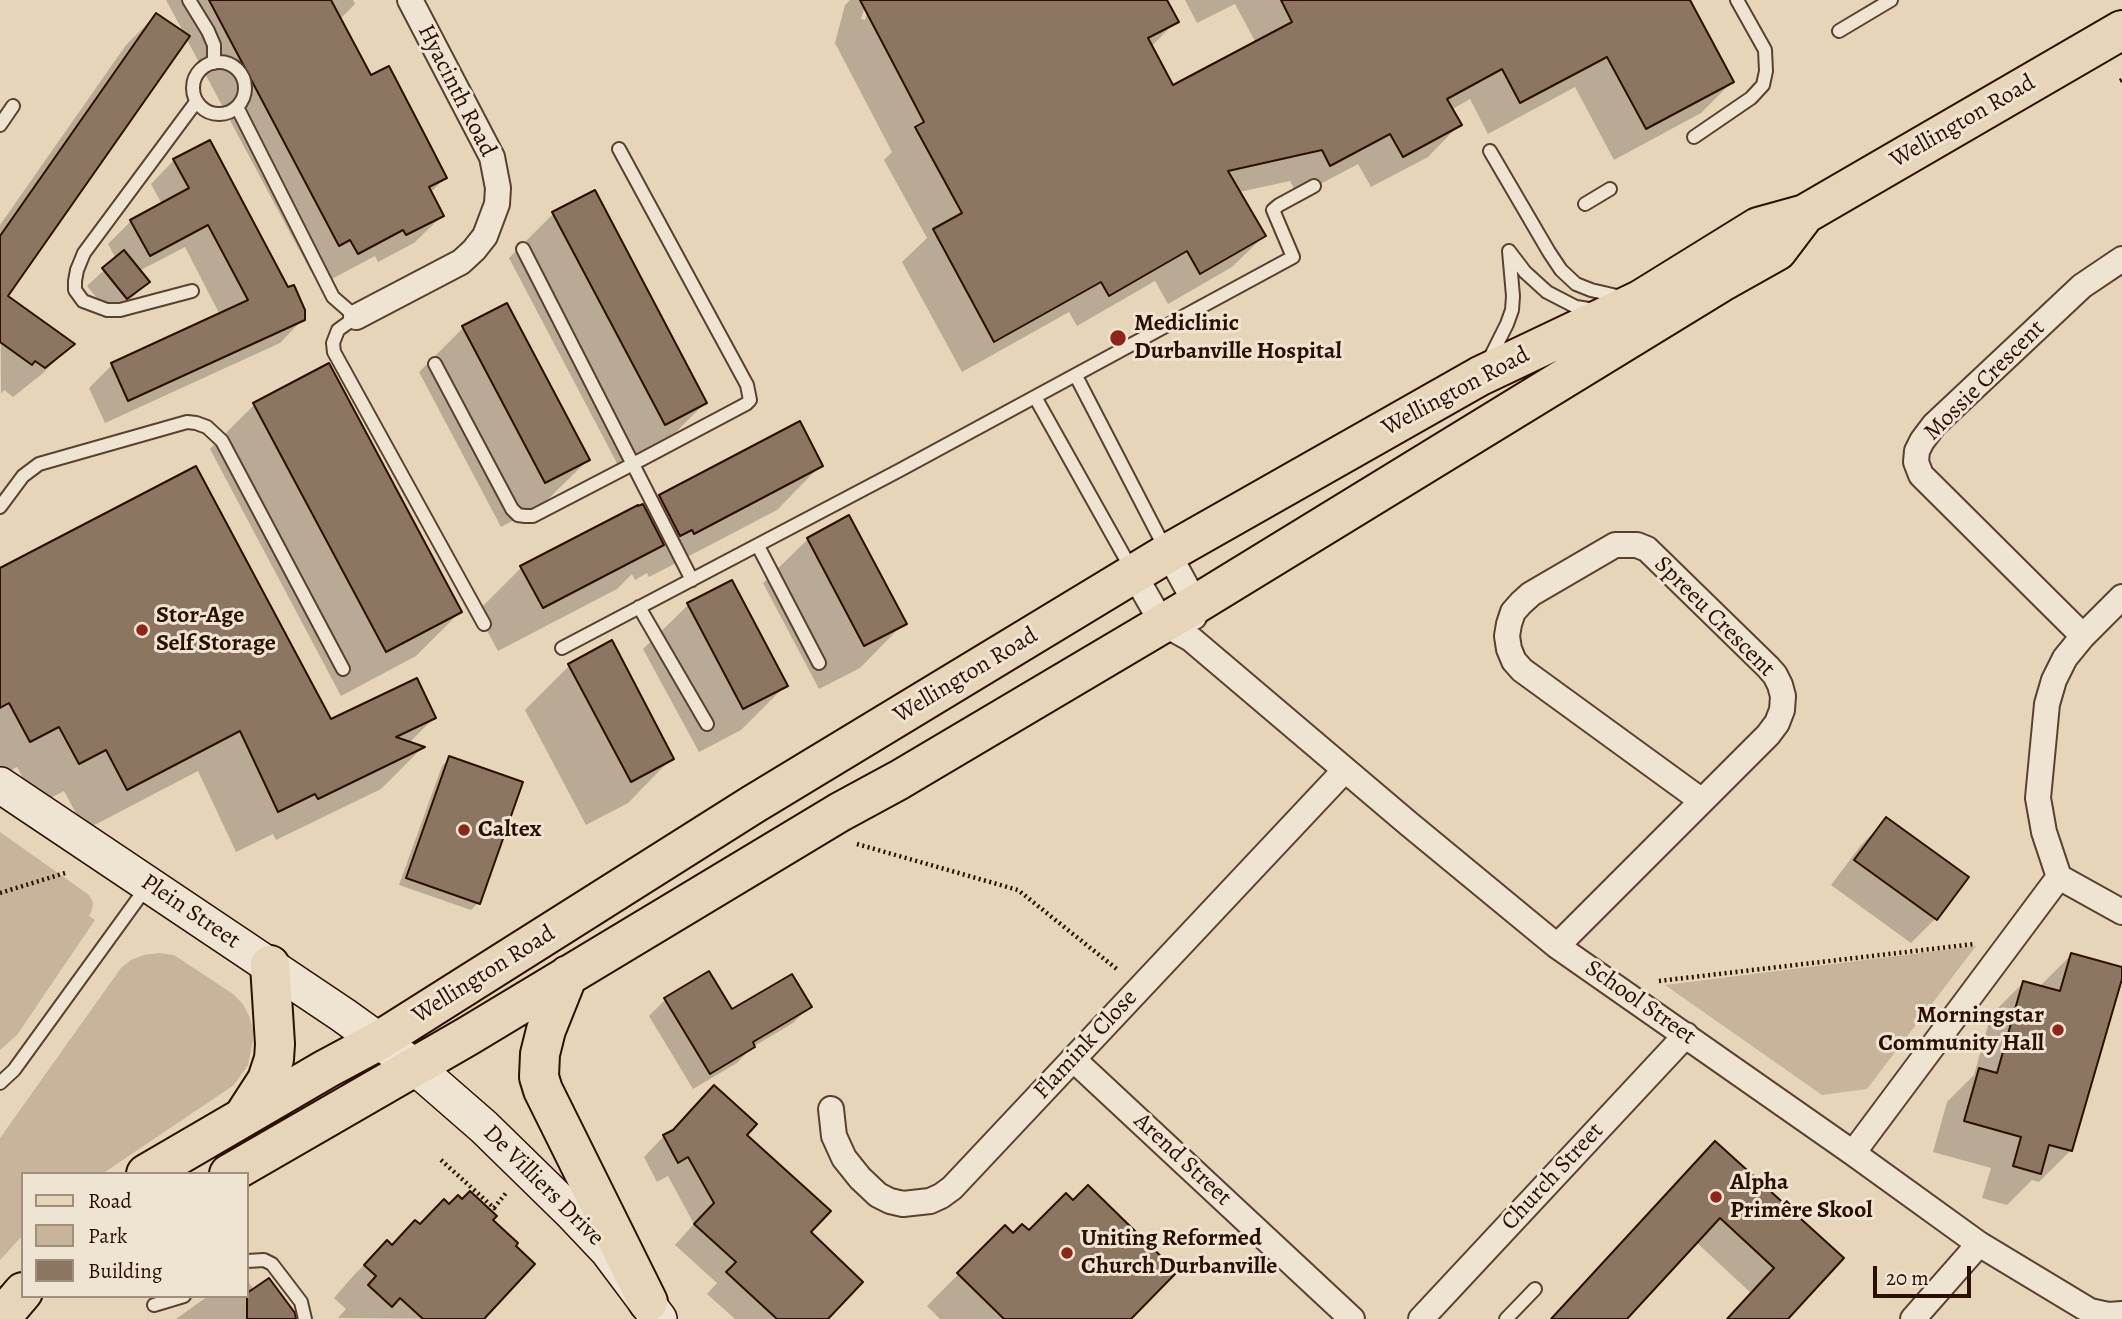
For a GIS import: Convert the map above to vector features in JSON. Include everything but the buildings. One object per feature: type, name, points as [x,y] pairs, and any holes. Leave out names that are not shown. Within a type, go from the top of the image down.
[{"type":"main road","name":"Wellington Road","points":[[232,1172],[568,975],[1183,622],[1758,227],[1805,214],[2122,30]]},
{"type":"main road","name":"Wellington Road","points":[[149,1172],[380,1040],[752,805],[1168,553],[1480,376],[1638,310]]},
{"type":"main road","points":[[242,1119],[267,1080],[274,1059],[270,965]]},
{"type":"main road","points":[[568,975],[546,1030],[540,1054],[539,1077],[543,1090],[654,1311]]},
{"type":"street","name":"Hyacinth Road","points":[[356,317],[461,262],[485,236],[497,204],[498,188],[492,157],[410,0]]},
{"type":"street","name":"Mossie Crescent","points":[[2083,636],[1921,475],[1916,462],[1917,452],[1934,425],[2082,286],[2122,260]]},
{"type":"street","name":"Spreeu Crescent","points":[[1557,946],[1702,801],[1768,735],[1782,710],[1783,696],[1780,685],[1768,667],[1647,549],[1637,545],[1615,545],[1531,594],[1521,603],[1509,624],[1509,649],[1522,670],[1702,801]]},
{"type":"street","name":"School Street","points":[[1168,553],[1183,622]]},
{"type":"street","name":"School Street","points":[[1134,574],[1345,770],[1557,946],[1979,1244],[2090,1311],[2108,1315],[2122,1314]]},
{"type":"street","points":[[2122,597],[2083,636],[2065,658],[2054,680],[2047,704],[2038,797],[2044,832],[2059,877],[2122,912]]},
{"type":"street","name":"Flamink Close","points":[[831,1109],[831,1122],[838,1147],[860,1178],[878,1195],[903,1204],[930,1201],[952,1188],[1345,770]]},
{"type":"street","name":"Plein Street","points":[[0,785],[380,1040]]},
{"type":"street","points":[[1853,1153],[2059,877]]},
{"type":"street","name":"Church Street","points":[[1421,1319],[1686,1035]]},
{"type":"street","name":"De Villiers Drive","points":[[380,1040],[484,1127],[572,1213],[608,1251],[654,1311]]},
{"type":"street","name":"Arend Street","points":[[1073,1059],[1352,1319]]},
{"type":"street","points":[[1913,1319],[1979,1244]]},
{"type":"lane","points":[[189,0],[214,45],[214,63]]},
{"type":"lane","points":[[1694,137],[1751,98],[1763,85],[1766,71],[1765,50],[1737,0]]},
{"type":"lane","points":[[1839,31],[1891,0]]},
{"type":"lane","points":[[222,62],[233,66],[241,75],[245,85],[243,97],[237,107],[227,113],[215,114],[204,110],[196,102],[192,91],[194,79],[200,69],[222,62]]},
{"type":"lane","points":[[192,291],[120,310],[107,310],[83,301],[75,290],[75,281],[84,253],[196,102]]},
{"type":"lane","points":[[0,125],[13,106]]},
{"type":"lane","points":[[237,107],[333,297],[356,317],[338,330],[333,343],[334,352],[484,624]]},
{"type":"lane","points":[[435,364],[512,509],[518,515],[533,516],[750,400],[750,393],[619,149]]},
{"type":"lane","points":[[1490,152],[1561,270],[1576,284],[1638,310]]},
{"type":"lane","points":[[562,648],[1076,376],[1293,257],[1273,210],[1314,186]]},
{"type":"lane","points":[[1585,204],[1610,189]]},
{"type":"lane","points":[[523,249],[692,580]]},
{"type":"lane","points":[[1480,376],[1512,310],[1509,251],[1525,272],[1547,292],[1576,307],[1638,310]]},
{"type":"lane","points":[[1076,376],[1168,553]]},
{"type":"lane","points":[[1035,397],[1134,574]]},
{"type":"lane","points":[[0,507],[23,476],[39,464],[187,422],[207,427],[222,441],[343,669]]},
{"type":"lane","points":[[758,546],[819,663]]},
{"type":"lane","points":[[639,607],[707,724]]},
{"type":"lane","points":[[0,1083],[14,1070],[149,885]]},
{"type":"lane","points":[[248,1261],[264,1260],[272,1264],[301,1302],[305,1319]]},
{"type":"lane","points":[[1506,1319],[1535,1289]]},
{"type":"lane","points":[[155,1306],[178,1298]]},
{"type":"path","points":[[846,841],[1018,890],[1140,988]]},
{"type":"path","points":[[0,893],[65,873]]},
{"type":"path","points":[[1616,986],[2013,939]]},
{"type":"path","points":[[441,1160],[494,1208],[511,1187]]},
{"type":"green space","points":[[0,832],[89,895],[93,902],[89,916],[95,920],[17,1035],[0,1050]]},
{"type":"green space","points":[[1976,946],[1867,1089],[1822,1095],[1665,985]]},
{"type":"green space","points":[[144,955],[174,955],[233,994],[243,1004],[253,1029],[248,1065],[234,1085],[105,1172],[21,1172],[21,1237],[0,1260],[0,1138],[121,968]]},
{"type":"place","name":"Mediclinic Durbanville Hospital","points":[[1118,338]]},
{"type":"place","name":"Stor-Age Self Storage","points":[[142,630]]},
{"type":"place","name":"Caltex","points":[[464,830]]},
{"type":"place","name":"Morningstar Community Hall","points":[[2058,1030]]},
{"type":"place","name":"Alpha Primêre Skool","points":[[1716,1197]]},
{"type":"place","name":"Uniting Reformed Church Durbanville","points":[[1067,1253]]}]
